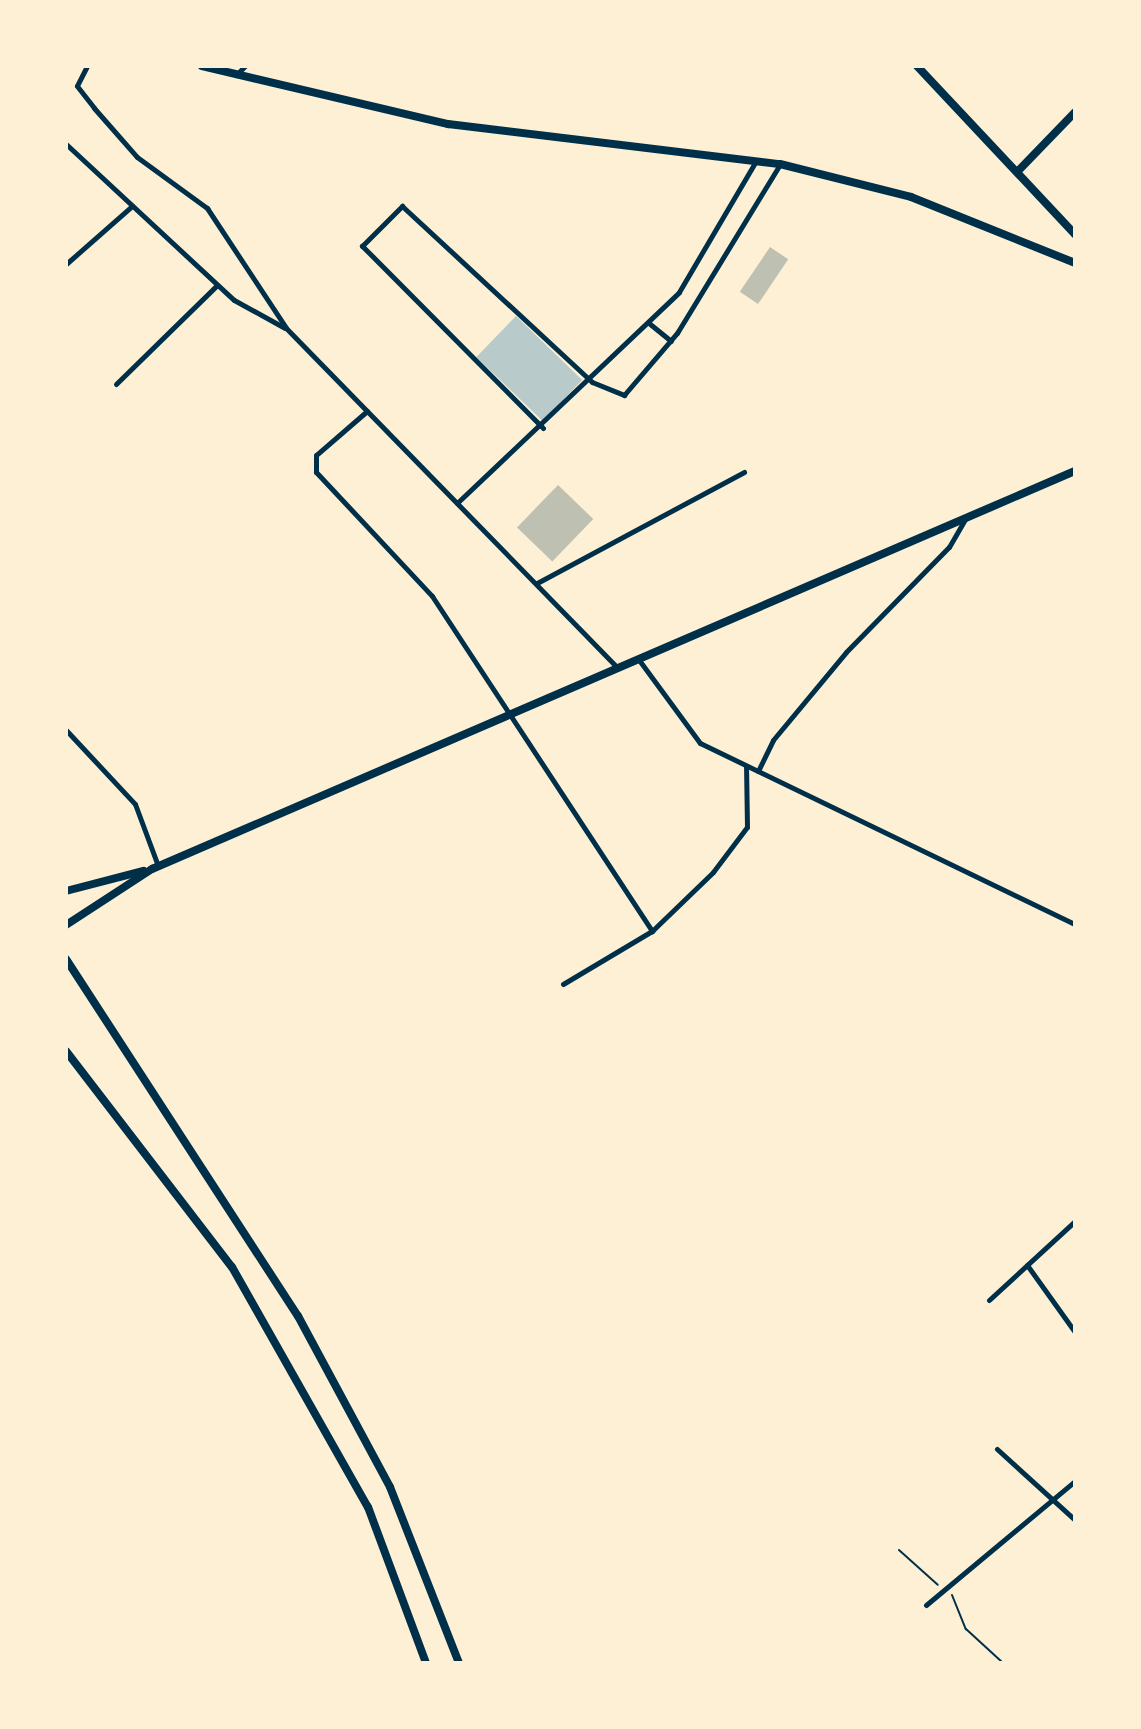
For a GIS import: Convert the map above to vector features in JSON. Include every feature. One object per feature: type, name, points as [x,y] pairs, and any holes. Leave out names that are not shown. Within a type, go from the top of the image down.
[{"type":"main road","points":[[202,66],[448,124],[780,164],[911,197],[1075,263]]},
{"type":"main road","points":[[920,67],[1020,169],[1075,234]]},
{"type":"main road","points":[[1020,169],[1075,112]]},
{"type":"main road","points":[[66,891],[155,868],[1075,471]]},
{"type":"main road","points":[[66,925],[155,868]]},
{"type":"main road","points":[[66,959],[298,1316],[390,1487],[459,1663]]},
{"type":"main road","points":[[66,1051],[232,1267],[368,1507],[426,1663]]},
{"type":"street","points":[[87,66],[77,86],[85,97],[137,157],[207,208],[286,328],[619,668]]},
{"type":"street","points":[[236,75],[245,66]]},
{"type":"street","points":[[66,144],[217,285],[286,328]]},
{"type":"street","points":[[457,503],[592,382],[679,292],[756,160]]},
{"type":"street","points":[[543,428],[362,246],[402,206],[592,382],[624,395],[671,341],[780,164]]},
{"type":"street","points":[[66,264],[132,206]]},
{"type":"street","points":[[116,384],[217,285]]},
{"type":"street","points":[[650,324],[671,341]]},
{"type":"street","points":[[367,411],[316,455],[316,472],[432,596],[652,931]]},
{"type":"street","points":[[537,584],[744,472]]},
{"type":"street","points":[[758,771],[782,729],[949,547],[965,518]]},
{"type":"street","points":[[639,660],[677,721],[700,743],[1075,924]]},
{"type":"street","points":[[66,730],[135,804],[155,868]]},
{"type":"street","points":[[563,984],[652,931],[713,872],[747,827],[746,766]]},
{"type":"street","points":[[989,1300],[1075,1221]]},
{"type":"street","points":[[1027,1265],[1075,1332]]},
{"type":"street","points":[[997,1449],[1052,1503],[1075,1520]]},
{"type":"street","points":[[926,1605],[949,1589],[1075,1481]]},
{"type":"path","points":[[899,1550],[949,1589],[966,1629],[1003,1663]]},
{"type":"shaded area","points":[[516,316],[582,380],[543,421],[476,357]]},
{"type":"building","points":[[770,247],[788,259],[758,304],[740,292]]},
{"type":"building","points":[[558,485],[593,519],[552,561],[517,527]]}]
